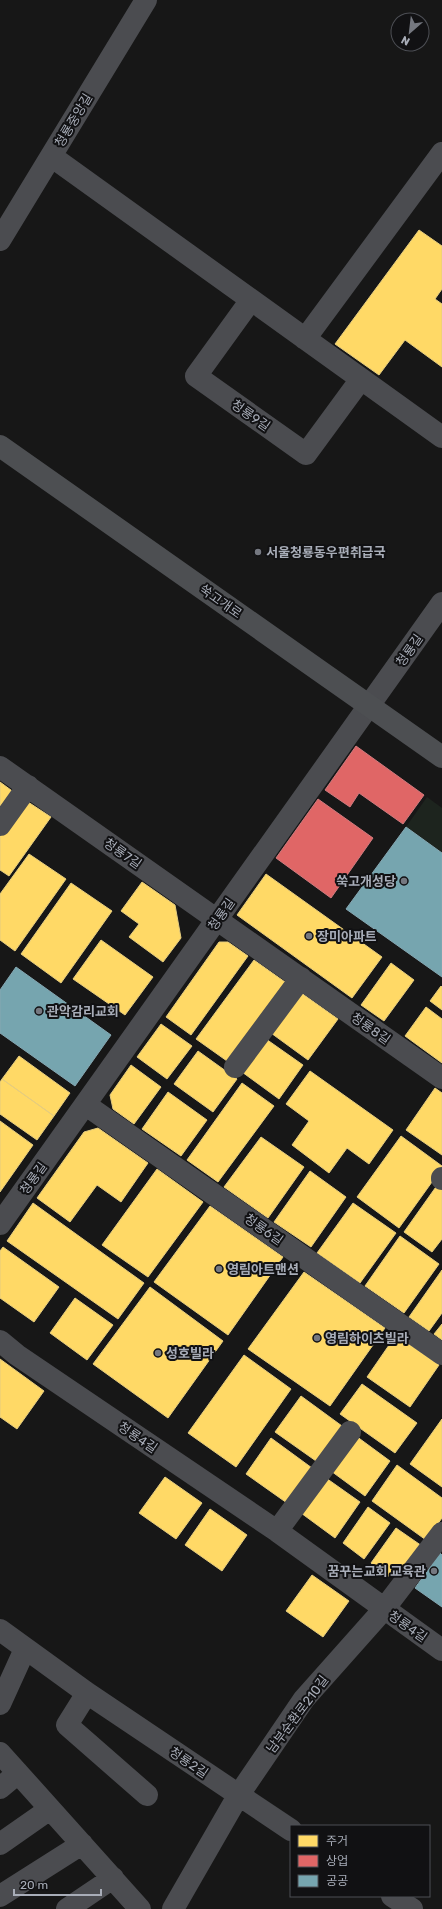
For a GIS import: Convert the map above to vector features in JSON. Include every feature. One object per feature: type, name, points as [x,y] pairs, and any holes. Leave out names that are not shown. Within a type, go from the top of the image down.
[{"type":"main road","name":"쑥고개로","points":[[0,446],[442,757]]},
{"type":"street","name":"청룡중앙길","points":[[0,240],[146,0]]},
{"type":"street","points":[[305,339],[442,153]]},
{"type":"street","points":[[51,156],[442,437]]},
{"type":"street","name":"청룡9길","points":[[251,300],[196,376],[306,454],[361,379]]},
{"type":"street","name":"청룡길","points":[[0,1224],[442,603]]},
{"type":"street","name":"청룡7길","points":[[0,767],[217,919]]},
{"type":"street","points":[[0,825],[28,786]]},
{"type":"street","name":"청룡8길","points":[[217,919],[442,1078]]},
{"type":"street","points":[[235,1067],[301,978]]},
{"type":"street","name":"청룡6길","points":[[86,1105],[442,1354]]},
{"type":"street","name":"청룡4길","points":[[0,1341],[17,1355],[277,1531],[442,1650]]},
{"type":"street","points":[[277,1531],[350,1432]]},
{"type":"street","name":"남부순환로210길","points":[[173,1909],[238,1796],[304,1699],[384,1609],[442,1533]]},
{"type":"street","name":"청룡2길","points":[[0,1630],[87,1693],[238,1796],[290,1829]]},
{"type":"street","points":[[0,1704],[25,1649]]},
{"type":"street","points":[[87,1693],[67,1725],[147,1795]]},
{"type":"street","points":[[0,1753],[140,1909]]},
{"type":"street","points":[[0,1788],[18,1773]]},
{"type":"street","points":[[0,1844],[50,1809]]},
{"type":"street","points":[[0,1896],[82,1844]]},
{"type":"street","points":[[67,1909],[113,1878]]},
{"type":"street","points":[[394,1897],[412,1909]]},
{"type":"shaded area","points":[[427,797],[442,808],[442,853],[406,827]]},
{"type":"building: 주거","points":[[419,230],[442,246],[442,289],[435,299],[442,304],[442,367],[405,340],[379,375],[335,344]]},
{"type":"building: 주거","points":[[0,782],[15,793],[0,815]]},
{"type":"building: 주거","points":[[25,800],[51,817],[9,876],[0,870],[0,835]]},
{"type":"building: 주거","points":[[29,854],[66,879],[15,951],[0,940],[0,894]]},
{"type":"building: 주거","name":"장미아파트","points":[[266,874],[382,957],[352,998],[237,915]]},
{"type":"building: 주거","points":[[142,882],[175,905],[181,938],[163,962],[129,937],[139,924],[121,911]]},
{"type":"building: 주거","points":[[71,883],[112,911],[61,983],[21,954]]},
{"type":"building: 주거","points":[[101,940],[153,977],[125,1015],[73,979]]},
{"type":"building: 주거","points":[[219,942],[228,942],[248,956],[191,1035],[166,1017]]},
{"type":"building: 주거","points":[[254,960],[285,982],[227,1061],[196,1039]]},
{"type":"building: 주거","points":[[391,963],[414,980],[384,1021],[361,1005]]},
{"type":"building: 주거","points":[[441,986],[442,987],[442,1010],[430,1001]]},
{"type":"building: 주거","points":[[300,992],[338,1019],[308,1060],[271,1033]]},
{"type":"building: 주거","points":[[426,1007],[442,1019],[442,1063],[405,1036]]},
{"type":"building: 주거","points":[[161,1024],[192,1046],[167,1079],[137,1057]]},
{"type":"building: 주거","points":[[266,1039],[303,1065],[279,1099],[242,1072]]},
{"type":"building: 주거","points":[[198,1051],[237,1079],[213,1112],[174,1084]]},
{"type":"building: 주거","points":[[19,1056],[70,1093],[54,1116],[2,1079]]},
{"type":"building: 주거","points":[[131,1065],[161,1087],[134,1124],[113,1109],[110,1095]]},
{"type":"building: 주거","points":[[310,1071],[393,1130],[369,1164],[347,1148],[329,1173],[292,1145],[309,1121],[286,1104]]},
{"type":"building: 주거","points":[[2,1079],[54,1116],[37,1140],[0,1114],[0,1082]]},
{"type":"building: 주거","points":[[242,1083],[274,1106],[218,1182],[187,1160]]},
{"type":"building: 주거","points":[[435,1088],[442,1093],[442,1155],[406,1130]]},
{"type":"building: 주거","points":[[168,1092],[207,1120],[181,1156],[142,1129]]},
{"type":"building: 주거","points":[[0,1121],[33,1145],[0,1192]]},
{"type":"building: 주거","points":[[98,1128],[148,1163],[121,1202],[97,1185],[70,1222],[37,1198],[84,1132]]},
{"type":"building: 주거","points":[[401,1136],[442,1166],[442,1168],[399,1228],[357,1197]]},
{"type":"building: 주거","points":[[261,1137],[304,1167],[268,1218],[224,1187]]},
{"type":"building: 주거","points":[[157,1169],[203,1202],[148,1277],[102,1245]]},
{"type":"building: 주거","points":[[310,1171],[346,1197],[311,1247],[274,1222]]},
{"type":"building: 주거","points":[[438,1184],[442,1186],[442,1239],[432,1252],[404,1232]]},
{"type":"building: 주거","points":[[33,1203],[144,1283],[118,1319],[7,1241]]},
{"type":"building: 주거","points":[[353,1203],[396,1233],[360,1283],[317,1253]]},
{"type":"building: 주거","name":"영림아트맨션","points":[[210,1206],[283,1257],[228,1335],[154,1282]]},
{"type":"building: 주거","points":[[400,1236],[439,1264],[404,1313],[365,1286]]},
{"type":"building: 주거","points":[[3,1247],[59,1287],[34,1322],[0,1298],[0,1251]]},
{"type":"building: 주거","points":[[442,1270],[442,1313],[429,1331],[409,1317]]},
{"type":"building: 주거","name":"영림하이츠빌라","points":[[304,1272],[385,1328],[330,1406],[248,1349]]},
{"type":"building: 주거","name":"성호빌라","points":[[150,1287],[223,1341],[168,1418],[93,1364]]},
{"type":"building: 주거","points":[[75,1298],[113,1325],[87,1360],[50,1333]]},
{"type":"building: 주거","points":[[442,1324],[442,1340],[434,1334]]},
{"type":"building: 주거","points":[[396,1335],[439,1365],[410,1407],[367,1377]]},
{"type":"building: 주거","points":[[244,1355],[291,1389],[236,1467],[188,1433]]},
{"type":"building: 주거","points":[[0,1359],[44,1391],[17,1429],[0,1417]]},
{"type":"building: 주거","points":[[362,1384],[417,1423],[395,1453],[340,1414]]},
{"type":"building: 주거","points":[[301,1396],[342,1426],[316,1461],[275,1432]]},
{"type":"building: 주거","points":[[442,1419],[442,1487],[410,1464]]},
{"type":"building: 주거","points":[[356,1436],[390,1461],[365,1496],[331,1471]]},
{"type":"building: 주거","points":[[271,1438],[312,1468],[287,1503],[246,1474]]},
{"type":"building: 주거","points":[[397,1465],[442,1498],[442,1518],[426,1540],[372,1501]]},
{"type":"building: 주거","points":[[165,1477],[202,1503],[176,1539],[139,1513]]},
{"type":"building: 주거","points":[[326,1478],[360,1502],[335,1538],[301,1513]]},
{"type":"building: 주거","points":[[368,1507],[390,1523],[364,1559],[343,1543]]},
{"type":"building: 주거","points":[[210,1509],[247,1535],[222,1571],[185,1545]]},
{"type":"building: 주거","points":[[396,1528],[422,1546],[402,1574],[388,1576],[371,1563]]},
{"type":"building: 주거","points":[[312,1575],[349,1601],[323,1637],[286,1611]]},
{"type":"building: 상업","points":[[356,746],[424,795],[403,824],[359,793],[350,807],[325,790]]},
{"type":"building: 상업","points":[[318,799],[373,838],[331,898],[276,858]]},
{"type":"building: 공공","name":"쑥고개성당","points":[[406,827],[442,853],[442,977],[346,909]]},
{"type":"building: 공공","name":"관악감리교회","points":[[16,967],[111,1035],[75,1086],[0,1033],[0,990]]},
{"type":"building: 공공","name":"꿈꾸는교회 교육관","points":[[440,1553],[442,1555],[442,1607],[415,1588]]},
{"type":"place","name":"서울청룡동우편취급국","points":[[258,552]]},
{"type":"place","name":"쑥고개성당","points":[[404,881]]},
{"type":"place","name":"장미아파트","points":[[309,936]]},
{"type":"place","name":"관악감리교회","points":[[39,1011]]},
{"type":"place","name":"영림아트맨션","points":[[219,1269]]},
{"type":"place","name":"영림하이츠빌라","points":[[317,1338]]},
{"type":"place","name":"성호빌라","points":[[158,1353]]},
{"type":"place","name":"꿈꾸는교회 교육관","points":[[434,1571]]}]
